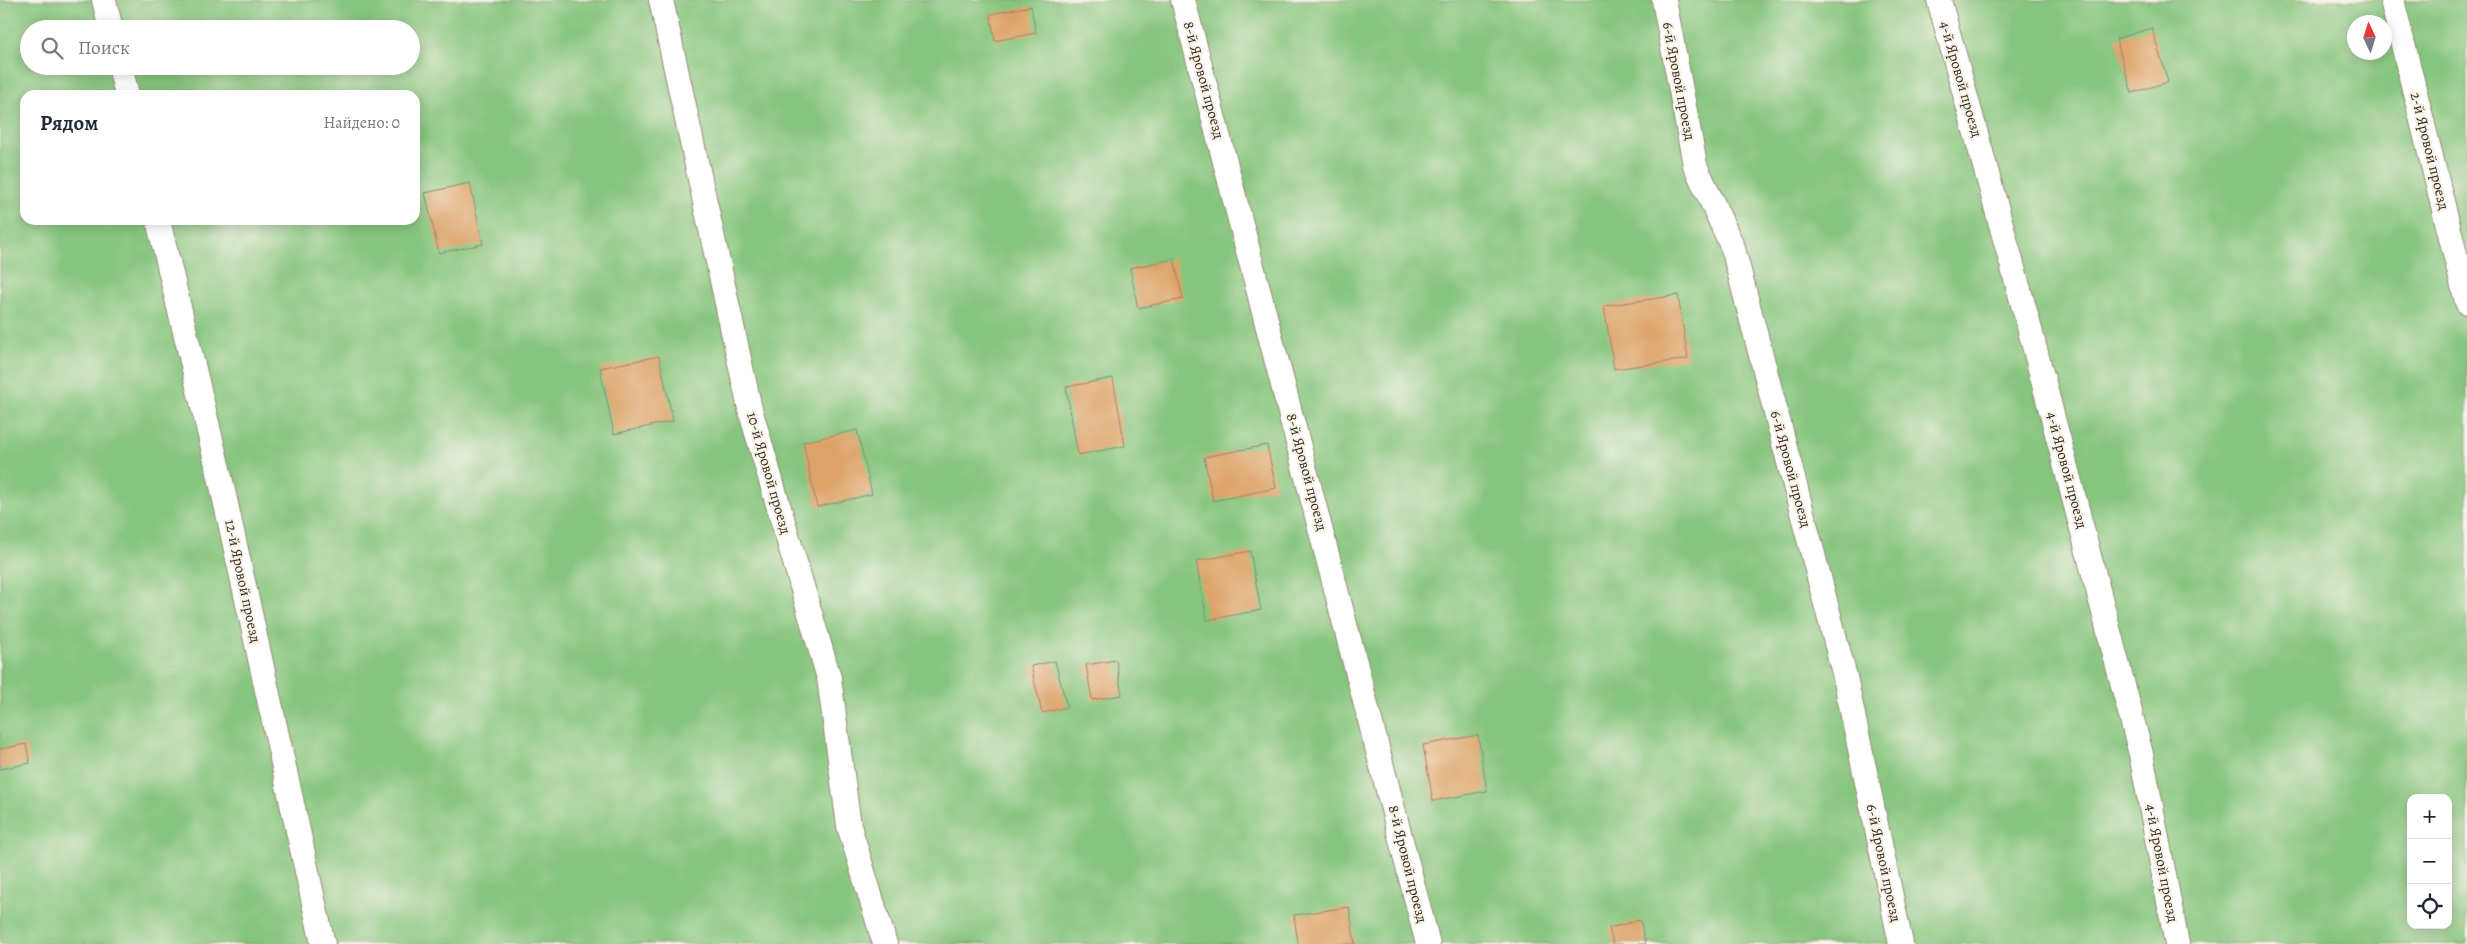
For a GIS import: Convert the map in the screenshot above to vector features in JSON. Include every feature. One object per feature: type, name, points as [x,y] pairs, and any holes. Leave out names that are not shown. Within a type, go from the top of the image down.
[{"type":"lane","points":[[104,0],[109,20]]},
{"type":"lane","name":"10-й Яровой проезд","points":[[661,0],[750,409],[830,678],[849,826],[885,944]]},
{"type":"lane","name":"8-й Яровой проезд","points":[[1183,0],[1428,944]]},
{"type":"lane","name":"6-й Яровой проезд","points":[[1664,0],[1695,165],[1733,248],[1845,677],[1900,944]]},
{"type":"lane","name":"4-й Яровой проезд","points":[[1939,0],[2026,315],[2141,754],[2177,944]]},
{"type":"lane","name":"2-й Яровой проезд","points":[[2392,0],[2467,302]]},
{"type":"lane","points":[[122,75],[126,90]]},
{"type":"lane","name":"12-й Яровой проезд","points":[[159,225],[220,477],[323,944]]},
{"type":"green space","points":[[0,0],[2467,0],[2467,944],[0,944]]},
{"type":"building","points":[[1031,6],[1036,33],[995,41],[990,14]]},
{"type":"building","points":[[2152,28],[2168,82],[2132,93],[2116,39]]},
{"type":"building","points":[[470,183],[483,244],[439,253],[425,193]]},
{"type":"building","points":[[1174,259],[1183,299],[1138,308],[1130,268]]},
{"type":"building","points":[[1678,295],[1688,359],[1614,369],[1604,306]]},
{"type":"building","points":[[659,356],[673,421],[614,434],[600,368]]},
{"type":"building","points":[[1113,378],[1125,446],[1078,455],[1066,387]]},
{"type":"building","points":[[857,430],[872,494],[817,507],[803,442]]},
{"type":"building","points":[[1267,445],[1276,488],[1213,501],[1204,457]]},
{"type":"building","points":[[1250,551],[1261,610],[1207,620],[1196,561]]},
{"type":"building","points":[[1116,660],[1122,695],[1092,700],[1086,665]]},
{"type":"building","points":[[1055,661],[1067,707],[1042,713],[1031,666]]},
{"type":"building","points":[[1478,735],[1487,791],[1433,801],[1423,745]]},
{"type":"building","points":[[26,744],[30,763],[0,769],[0,749]]},
{"type":"building","points":[[1349,907],[1355,944],[1298,944],[1294,915]]},
{"type":"building","points":[[1640,920],[1646,944],[1613,944],[1609,928]]}]
